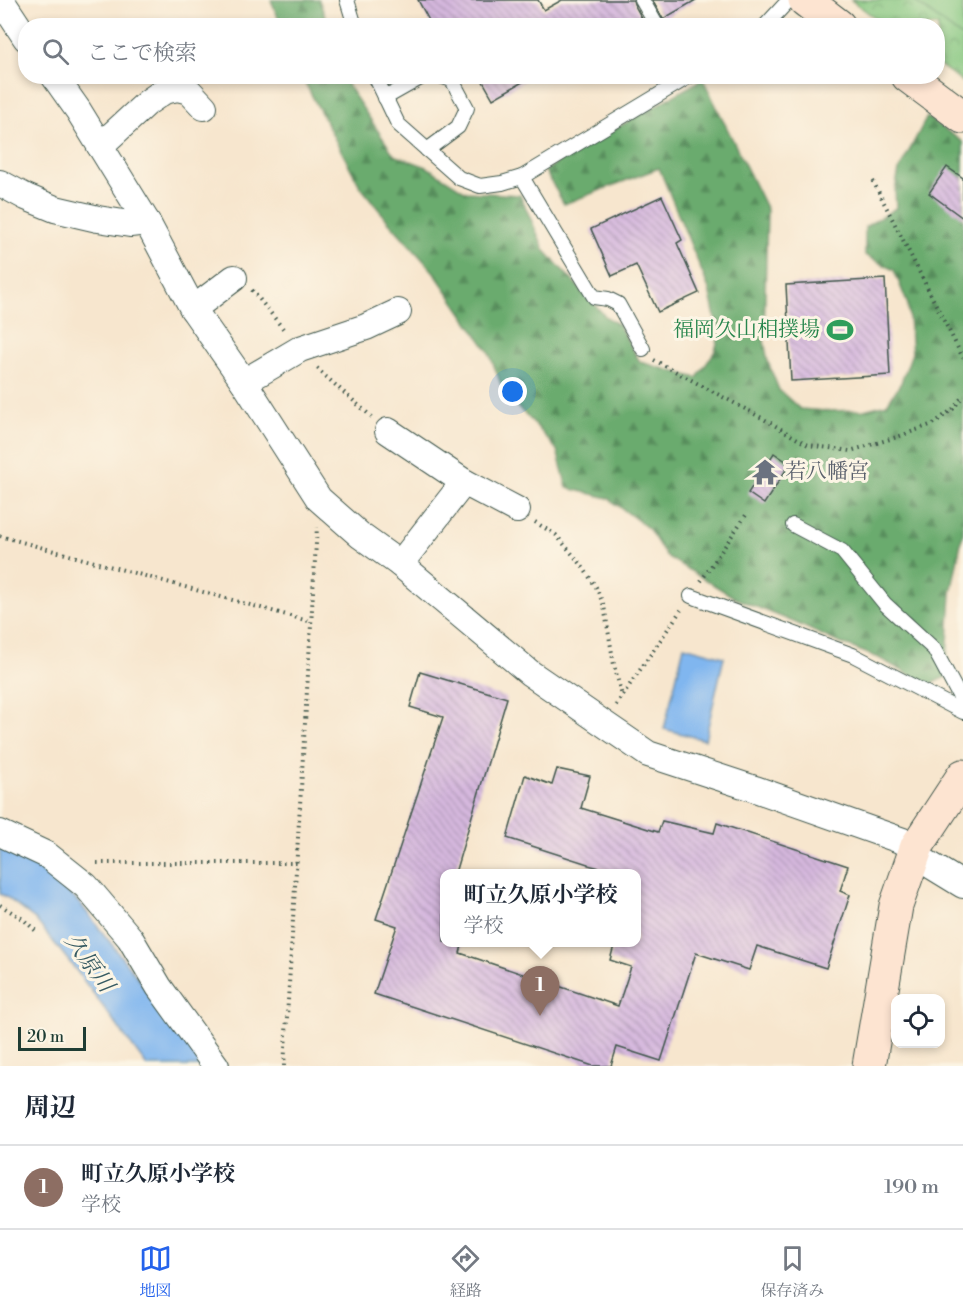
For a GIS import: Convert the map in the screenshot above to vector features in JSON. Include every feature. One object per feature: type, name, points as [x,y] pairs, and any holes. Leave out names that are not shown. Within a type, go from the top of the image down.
[{"type":"street","points":[[1,0],[18,26]]},
{"type":"street","points":[[805,0],[829,18]]},
{"type":"street","points":[[60,84],[147,222],[193,309],[244,382],[319,499],[361,536],[400,564],[530,673],[648,754],[755,789],[916,851],[963,885]]},
{"type":"street","points":[[919,84],[963,117]]},
{"type":"street","points":[[100,146],[148,102],[164,91],[177,88],[189,91],[204,107]]},
{"type":"street","points":[[0,183],[54,209],[130,224],[147,222]]},
{"type":"street","points":[[193,309],[234,278]]},
{"type":"street","points":[[244,382],[300,349],[366,327],[398,312]]},
{"type":"street","points":[[388,431],[464,482],[517,510]]},
{"type":"street","points":[[400,564],[464,482]]},
{"type":"street","points":[[868,1066],[896,906],[916,851],[963,776]]},
{"type":"street","points":[[0,833],[47,855],[86,886],[130,938],[159,987],[216,1066]]},
{"type":"lane","points":[[347,0],[353,18]]},
{"type":"lane","points":[[642,0],[652,18]]},
{"type":"lane","points":[[772,18],[789,0]]},
{"type":"lane","points":[[379,84],[398,124],[459,178],[480,186],[522,177],[678,84]]},
{"type":"lane","points":[[385,98],[410,84]]},
{"type":"lane","points":[[427,150],[458,127],[467,108],[454,84]]},
{"type":"lane","points":[[522,177],[594,297],[608,298],[618,304],[643,349]]},
{"type":"lane","points":[[793,525],[842,551],[885,604],[934,649],[963,703]]},
{"type":"lane","points":[[691,596],[853,655],[963,712]]},
{"type":"path","points":[[873,181],[963,358]]},
{"type":"path","points":[[643,349],[652,360],[808,445],[850,451],[897,437],[933,424],[953,409],[963,396]]},
{"type":"path","points":[[284,1066],[319,499]]},
{"type":"path","points":[[517,510],[556,535],[596,586],[604,606],[614,666],[622,697]]},
{"type":"path","points":[[604,723],[748,512]]},
{"type":"path","points":[[0,536],[312,622]]},
{"type":"path","points":[[58,863],[297,863]]},
{"type":"path","points":[[0,905],[23,919],[38,933]]},
{"type":"green space","points":[[271,0],[319,0],[325,18],[278,18]]},
{"type":"green space","points":[[851,0],[963,0],[963,82],[945,69],[945,18],[875,18]]},
{"type":"green space","points":[[913,0],[963,0],[963,38],[945,24],[945,18],[937,18]]},
{"type":"green space","points":[[306,84],[347,84],[394,155],[427,167],[466,192],[520,195],[545,251],[606,317],[618,324],[640,362],[697,378],[715,351],[719,336],[709,289],[659,168],[564,204],[545,171],[694,84],[705,84],[767,210],[764,341],[768,362],[779,390],[800,409],[864,410],[887,404],[901,383],[912,353],[908,305],[894,270],[865,255],[865,227],[896,208],[895,190],[899,170],[927,117],[963,142],[963,532],[951,593],[946,677],[928,685],[879,658],[737,599],[666,556],[649,529],[608,498],[567,488],[557,450],[505,395],[489,352],[433,271],[360,186]]},
{"type":"water","points":[[684,646],[724,657],[705,740],[664,729]]},
{"type":"water","name":"久原川","points":[[0,847],[39,863],[82,906],[206,1066],[147,1066],[35,919],[0,894]]},
{"type":"building","points":[[418,0],[538,0],[544,10],[562,0],[633,0],[642,18],[428,18]]},
{"type":"building","points":[[652,0],[696,0],[665,18],[662,18]]},
{"type":"building","points":[[485,84],[519,84],[493,99]]},
{"type":"building","points":[[947,167],[963,178],[963,218],[929,193]]},
{"type":"building","points":[[662,196],[682,240],[677,243],[699,293],[658,312],[636,265],[612,276],[591,229]]},
{"type":"building","points":[[885,279],[890,375],[791,381],[786,285]]},
{"type":"building","points":[[774,453],[790,464],[764,504],[748,493]]},
{"type":"building","points":[[420,672],[507,698],[456,869],[440,869],[440,947],[462,947],[460,953],[618,1006],[631,967],[610,960],[614,947],[641,947],[641,869],[604,869],[507,838],[525,775],[552,785],[557,769],[590,776],[581,808],[658,832],[662,821],[714,833],[717,823],[848,866],[840,891],[850,895],[826,968],[757,946],[749,970],[696,953],[661,1061],[617,1047],[611,1066],[593,1066],[374,994],[397,926],[376,919],[443,717],[410,707]]},
{"type":"place","name":"福岡久山相撲場","points":[[840,330]]},
{"type":"place","name":"若八幡宮","points":[[765,472]]},
{"type":"place","name":"町立久原小学校","points":[[540,1016]]}]
